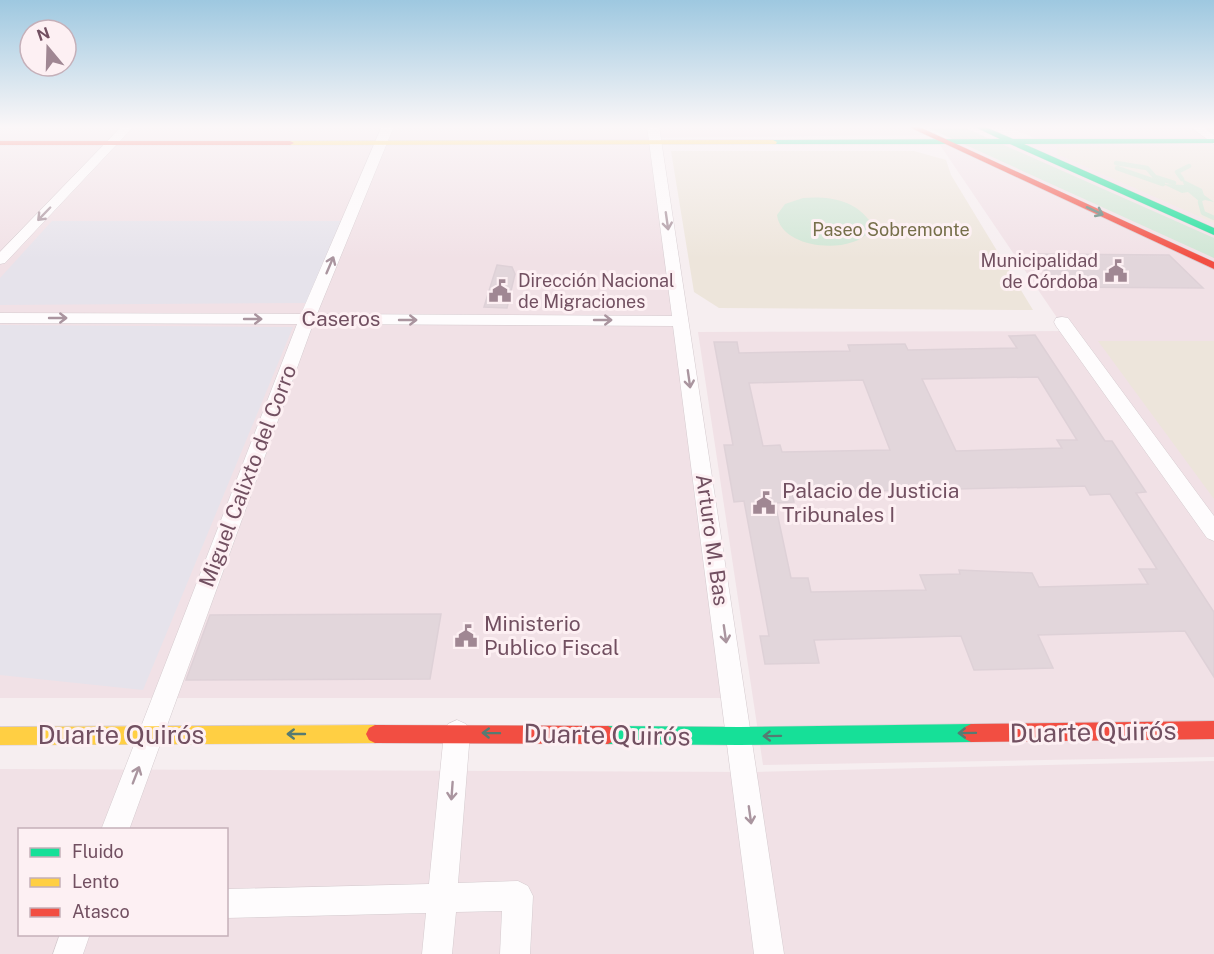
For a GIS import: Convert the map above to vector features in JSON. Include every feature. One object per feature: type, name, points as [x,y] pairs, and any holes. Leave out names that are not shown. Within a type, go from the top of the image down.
[{"type":"street","points":[[0,260],[86,171]]},
{"type":"street","name":"Miguel Calixto del Corro","points":[[117,828],[307,319],[369,171]]},
{"type":"street","name":"Arturo M. Bas","points":[[659,171],[769,954]]},
{"type":"street","points":[[1008,171],[1214,266]]},
{"type":"street","points":[[1079,171],[1214,232]]},
{"type":"street","name":"Caseros","points":[[0,318],[681,321]]},
{"type":"street","points":[[1062,322],[1214,532]]},
{"type":"street","name":"Duarte Quirós","points":[[0,736],[457,733],[739,736],[1214,730]]},
{"type":"street","points":[[437,954],[444,897],[457,733]]},
{"type":"street","points":[[229,904],[519,896],[515,954]]},
{"type":"street","points":[[68,954],[74,936]]},
{"type":"shaded area","points":[[0,171],[653,171],[724,698],[0,698]]},
{"type":"shaded area","points":[[957,171],[1214,171],[1214,757],[763,765],[698,332],[1066,331]]},
{"type":"shaded area","points":[[1022,171],[1062,171],[1214,238],[1214,258]]},
{"type":"shaded area","points":[[1182,179],[1202,189],[1204,195],[1214,202],[1205,200],[1200,202],[1188,192],[1182,193],[1163,184],[1184,185]]},
{"type":"shaded area","points":[[803,198],[839,200],[855,207],[869,220],[869,232],[847,244],[832,246],[817,245],[790,235],[781,226],[777,215],[785,204]]},
{"type":"shaded area","points":[[52,221],[343,221],[309,303],[0,305],[0,278]]},
{"type":"shaded area","points":[[0,325],[293,327],[143,690],[0,675]]},
{"type":"shaded area","points":[[1214,761],[1214,954],[0,954],[0,769],[755,772]]},
{"type":"green space","name":"Paseo Sobremonte","points":[[674,171],[950,171],[1033,310],[719,308],[694,292]]},
{"type":"green space","points":[[1095,171],[1214,171],[1214,223]]},
{"type":"green space","points":[[1098,341],[1214,341],[1214,499]]},
{"type":"building","name":"Municipalidad de Córdoba","points":[[1033,254],[1169,255],[1203,288],[1056,287]]},
{"type":"building","name":"Dirección Nacional de Migraciones","points":[[497,265],[512,267],[515,274],[507,308],[484,307]]},
{"type":"building","name":"Palacio de Justicia Tribunales I","points":[[1035,335],[1105,441],[1112,441],[1146,492],[1136,493],[1214,612],[1214,677],[1185,631],[1038,635],[1053,668],[974,670],[961,636],[814,640],[819,663],[765,664],[760,636],[769,636],[744,501],[734,502],[724,445],[733,445],[714,342],[737,342],[739,353],[850,351],[848,345],[905,344],[908,350],[1017,348],[1009,336]],"holes":[[[1038,377],[1077,440],[1057,440],[1062,448],[956,451],[922,379]],[[863,380],[890,450],[782,452],[780,445],[763,446],[749,383]],[[1085,486],[1090,495],[1110,494],[1157,569],[1139,569],[1148,584],[1039,587],[1032,573],[959,570],[960,574],[920,575],[926,590],[811,592],[808,578],[791,578],[775,503],[794,502],[792,493]]]},
{"type":"building","points":[[441,614],[430,679],[186,680],[210,615]]},
{"type":"waterway","points":[[1124,171],[1163,184]]},
{"type":"waterway","points":[[1149,171],[1155,177],[1174,183]]},
{"type":"waterway","points":[[1180,171],[1177,172],[1182,179]]},
{"type":"waterway","points":[[1200,202],[1203,213],[1214,218]]},
{"type":"traffic: fast","points":[[1077,171],[1214,232]]},
{"type":"traffic: fast","points":[[608,735],[971,733]]},
{"type":"traffic: slow","points":[[0,736],[375,734]]},
{"type":"traffic: jam","points":[[1007,171],[1214,266]]},
{"type":"traffic: jam","points":[[971,733],[1214,730]]},
{"type":"traffic: jam","points":[[375,734],[608,735]]},
{"type":"place","name":"Municipalidad de Córdoba","points":[[1116,271]]},
{"type":"place","name":"Dirección Nacional de Migraciones","points":[[500,291]]},
{"type":"place","name":"Palacio de Justicia Tribunales I","points":[[764,503]]},
{"type":"place","name":"Ministerio Publico Fiscal","points":[[466,636]]}]
